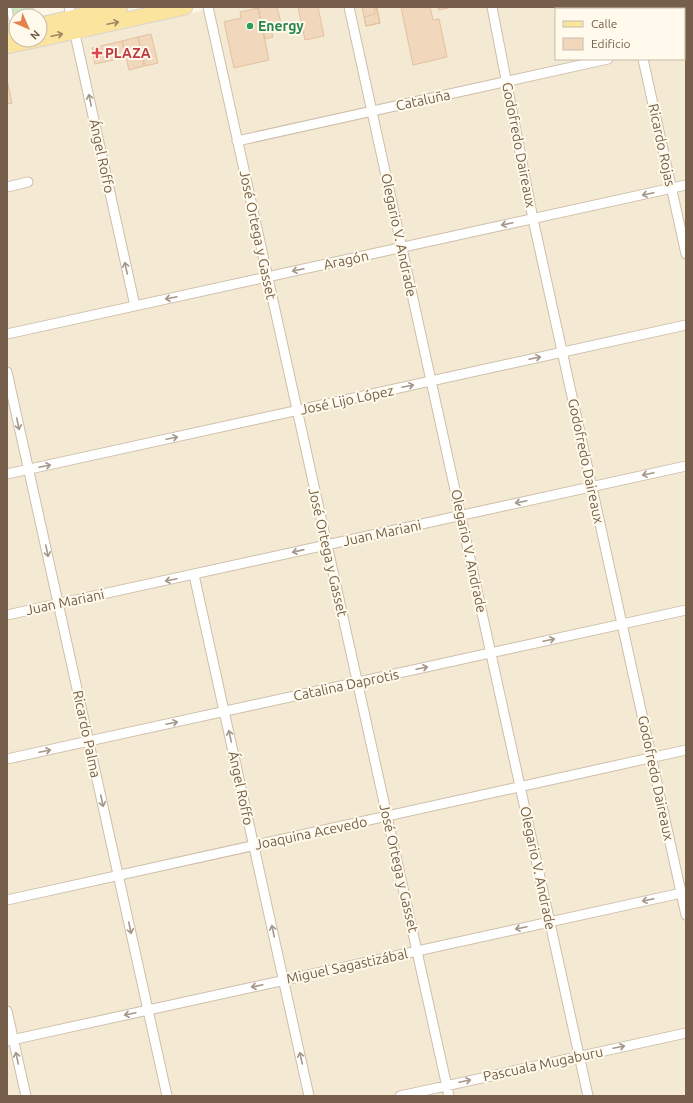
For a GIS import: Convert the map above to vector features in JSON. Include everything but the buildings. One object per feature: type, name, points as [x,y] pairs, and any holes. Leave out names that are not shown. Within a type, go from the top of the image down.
[{"type":"main road","points":[[48,24],[120,7]]},
{"type":"main road","points":[[48,34],[72,19],[185,7]]},
{"type":"street","name":"José Ortega y Gasset","points":[[208,7],[449,1096]]},
{"type":"street","name":"Olegario V. Andrade","points":[[349,7],[588,1096]]},
{"type":"street","name":"Godofredo Daireaux","points":[[492,7],[533,219],[652,758],[684,892],[686,915]]},
{"type":"street","name":"Ángel Roffo","points":[[72,19],[135,306]]},
{"type":"street","name":"Cataluña","points":[[237,141],[604,60]]},
{"type":"street","name":"Ricardo Rojas","points":[[643,60],[686,254]]},
{"type":"street","points":[[7,186],[28,182]]},
{"type":"street","name":"Aragón","points":[[7,334],[686,185]]},
{"type":"street","name":"José Lijo López","points":[[7,474],[686,325]]},
{"type":"street","name":"Ricardo Palma","points":[[7,372],[167,1096]]},
{"type":"street","name":"Juan Mariani","points":[[7,615],[686,466]]},
{"type":"street","name":"Ángel Roffo","points":[[194,575],[309,1096]]},
{"type":"street","name":"Catalina Daprotis","points":[[7,759],[686,610]]},
{"type":"street","name":"Joaquina Acevedo","points":[[7,900],[686,750]]},
{"type":"street","name":"Miguel Sagastizábal","points":[[10,1040],[684,892]]},
{"type":"street","points":[[7,1011],[10,1040],[26,1096]]},
{"type":"street","name":"Pascuala Mugaburu","points":[[400,1096],[686,1033]]},
{"type":"shaded area","points":[[220,7],[686,7],[686,1096],[7,1096],[7,54],[34,48],[48,48],[48,45]]},
{"type":"green space","points":[[11,7],[34,8],[11,8]]},
{"type":"place","name":"Energy","points":[[250,26]]},
{"type":"place","name":"PLAZA","points":[[97,53]]}]
